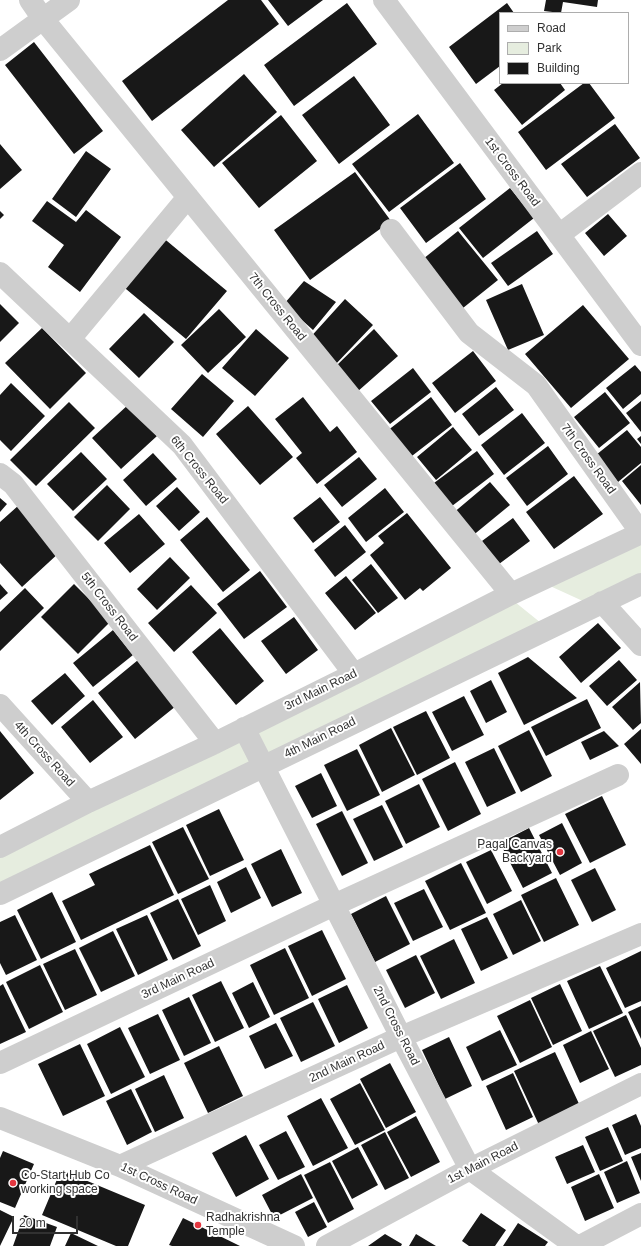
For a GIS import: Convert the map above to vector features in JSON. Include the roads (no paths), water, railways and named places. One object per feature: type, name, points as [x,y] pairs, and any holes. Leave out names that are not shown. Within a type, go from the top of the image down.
[{"type":"street","points":[[30,0],[43,19]]},
{"type":"street","points":[[0,50],[69,0]]},
{"type":"street","name":"1st Cross Road","points":[[384,0],[641,345]]},
{"type":"street","name":"7th Cross Road","points":[[43,19],[511,594]]},
{"type":"street","points":[[559,235],[641,172]]},
{"type":"street","points":[[70,339],[188,197]]},
{"type":"street","name":"7th Cross Road","points":[[391,230],[470,333],[536,385],[641,533]]},
{"type":"street","name":"6th Cross Road","points":[[0,273],[182,445],[354,674]]},
{"type":"street","name":"5th Cross Road","points":[[0,474],[13,484],[214,743]]},
{"type":"street","name":"3rd Main Road","points":[[0,847],[88,802],[214,743],[354,674],[511,594],[641,533]]},
{"type":"street","name":"4th Main Road","points":[[0,894],[641,584]]},
{"type":"street","points":[[602,602],[641,645]]},
{"type":"street","name":"4th Cross Road","points":[[0,705],[88,802]]},
{"type":"street","name":"2nd Cross Road","points":[[244,728],[401,1037],[470,1169],[576,1246]]},
{"type":"street","name":"3rd Main Road","points":[[0,1063],[334,905],[618,775]]},
{"type":"street","name":"2nd Main Road","points":[[120,1166],[401,1037],[641,934]]},
{"type":"street","name":"1st Main Road","points":[[327,1246],[470,1169],[641,1084]]},
{"type":"street","name":"1st Cross Road","points":[[0,1118],[120,1166],[294,1246]]},
{"type":"street","points":[[580,1246],[641,1214]]},
{"type":"place","name":"Pagal Canvas Backyard","points":[[560,852]]},
{"type":"place","name":"Co-Start Hub Co working space","points":[[13,1183]]},
{"type":"place","name":"Radhakrishna Temple","points":[[198,1225]]}]
